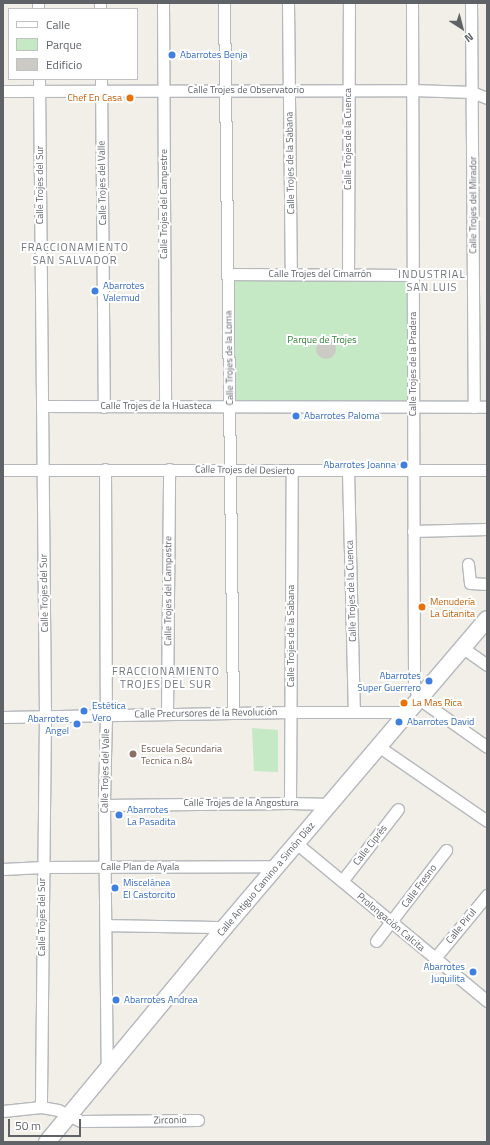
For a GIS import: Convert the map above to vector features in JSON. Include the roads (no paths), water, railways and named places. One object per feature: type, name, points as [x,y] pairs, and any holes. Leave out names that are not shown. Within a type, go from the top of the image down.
[{"type":"main road","name":"Calle Antiguo Camino a Simón Díaz","points":[[47,1142],[107,1072],[225,927],[487,619]]},
{"type":"street","name":"Calle Trojes del Campestre","points":[[163,3],[165,406]]},
{"type":"street","name":"Calle Trojes de la Loma","points":[[224,3],[233,713]]},
{"type":"street","name":"Calle Trojes de la Sabana","points":[[288,3],[291,274]]},
{"type":"street","name":"Calle Trojes de la Cuenca","points":[[348,3],[348,274]]},
{"type":"street","name":"Calle Trojes de la Pradera","points":[[412,3],[414,686],[419,699]]},
{"type":"street","name":"Calle Trojes del Mirador","points":[[471,3],[474,407]]},
{"type":"street","name":"Calle Trojes del Valle","points":[[101,80],[104,407]]},
{"type":"street","name":"Calle Trojes de Observatorio","points":[[3,91],[39,84],[101,90],[412,90],[472,92],[487,98]]},
{"type":"street","name":"Calle Trojes del Sur","points":[[39,84],[45,716],[41,1108]]},
{"type":"street","name":"Calle Trojes del Cimarrón","points":[[228,274],[412,275]]},
{"type":"street","name":"Calle Trojes de la Huasteca","points":[[42,406],[487,407]]},
{"type":"street","name":"Calle Trojes del Valle","points":[[105,469],[106,714],[104,805],[107,1072]]},
{"type":"street","name":"Calle Trojes del Campestre","points":[[167,714],[169,469]]},
{"type":"street","name":"Calle Trojes del Desierto","points":[[3,470],[487,470]]},
{"type":"street","name":"Calle Trojes de la Sabana","points":[[290,802],[292,470]]},
{"type":"street","name":"Calle Trojes de la Cuenca","points":[[348,471],[354,711]]},
{"type":"street","points":[[413,531],[487,529]]},
{"type":"street","points":[[468,564],[470,583],[487,584]]},
{"type":"street","points":[[463,648],[487,664]]},
{"type":"street","points":[[419,699],[487,747]]},
{"type":"street","name":"Calle Precursores de la Revolución","points":[[3,717],[106,714],[354,711],[408,712]]},
{"type":"street","points":[[378,746],[487,821]]},
{"type":"street","name":"Calle Trojes de la Angostura","points":[[104,805],[290,802],[330,804]]},
{"type":"street","name":"Calle Ciprés","points":[[342,881],[398,809]]},
{"type":"street","name":"Prolongación Calcita","points":[[296,843],[435,958],[486,997]]},
{"type":"street","name":"Calle Fresno","points":[[376,942],[446,850]]},
{"type":"street","name":"Calle Plan de Ayala","points":[[3,869],[43,867],[277,866]]},
{"type":"street","name":"Calle Pirul","points":[[435,958],[487,894]]},
{"type":"street","points":[[106,925],[225,927]]},
{"type":"street","name":"Zirconio","points":[[3,1111],[41,1108],[71,1115],[81,1121],[198,1120]]},
{"type":"place","name":"Abarrotes Benja","points":[[172,55]]},
{"type":"place","name":"Chef En Casa","points":[[130,98]]},
{"type":"place","name":"Abarrotes Valemud","points":[[95,291]]},
{"type":"place","name":"Abarrotes Paloma","points":[[296,416]]},
{"type":"place","name":"Abarrotes Joanna","points":[[404,465]]},
{"type":"place","name":"Menudería La Gitanita","points":[[422,607]]},
{"type":"place","name":"Abarrotes Super Guerrero","points":[[429,681]]},
{"type":"place","name":"La Mas Rica","points":[[404,703]]},
{"type":"place","name":"Estética Vero","points":[[84,711]]},
{"type":"place","name":"Abarrotes David","points":[[399,722]]},
{"type":"place","name":"Abarrotes Angel","points":[[77,724]]},
{"type":"place","name":"Escuela Secundaria Tecnica n.84","points":[[133,754]]},
{"type":"place","name":"Abarrotes La Pasadita","points":[[119,815]]},
{"type":"place","name":"Miscelánea El Castorcito","points":[[115,888]]},
{"type":"place","name":"Abarrotes Juquilita","points":[[473,972]]},
{"type":"place","name":"Abarrotes Andrea","points":[[116,1000]]},
{"type":"district","name":"FRACCIONAMIENTO SAN SALVADOR","points":[[75,254]]},
{"type":"district","name":"INDUSTRIAL SAN LUIS","points":[[432,281]]},
{"type":"district","name":"FRACCIONAMIENTO TROJES DEL SUR","points":[[166,678]]},
{"type":"park label","name":"Parque de Trojes","points":[[322,340]]}]
